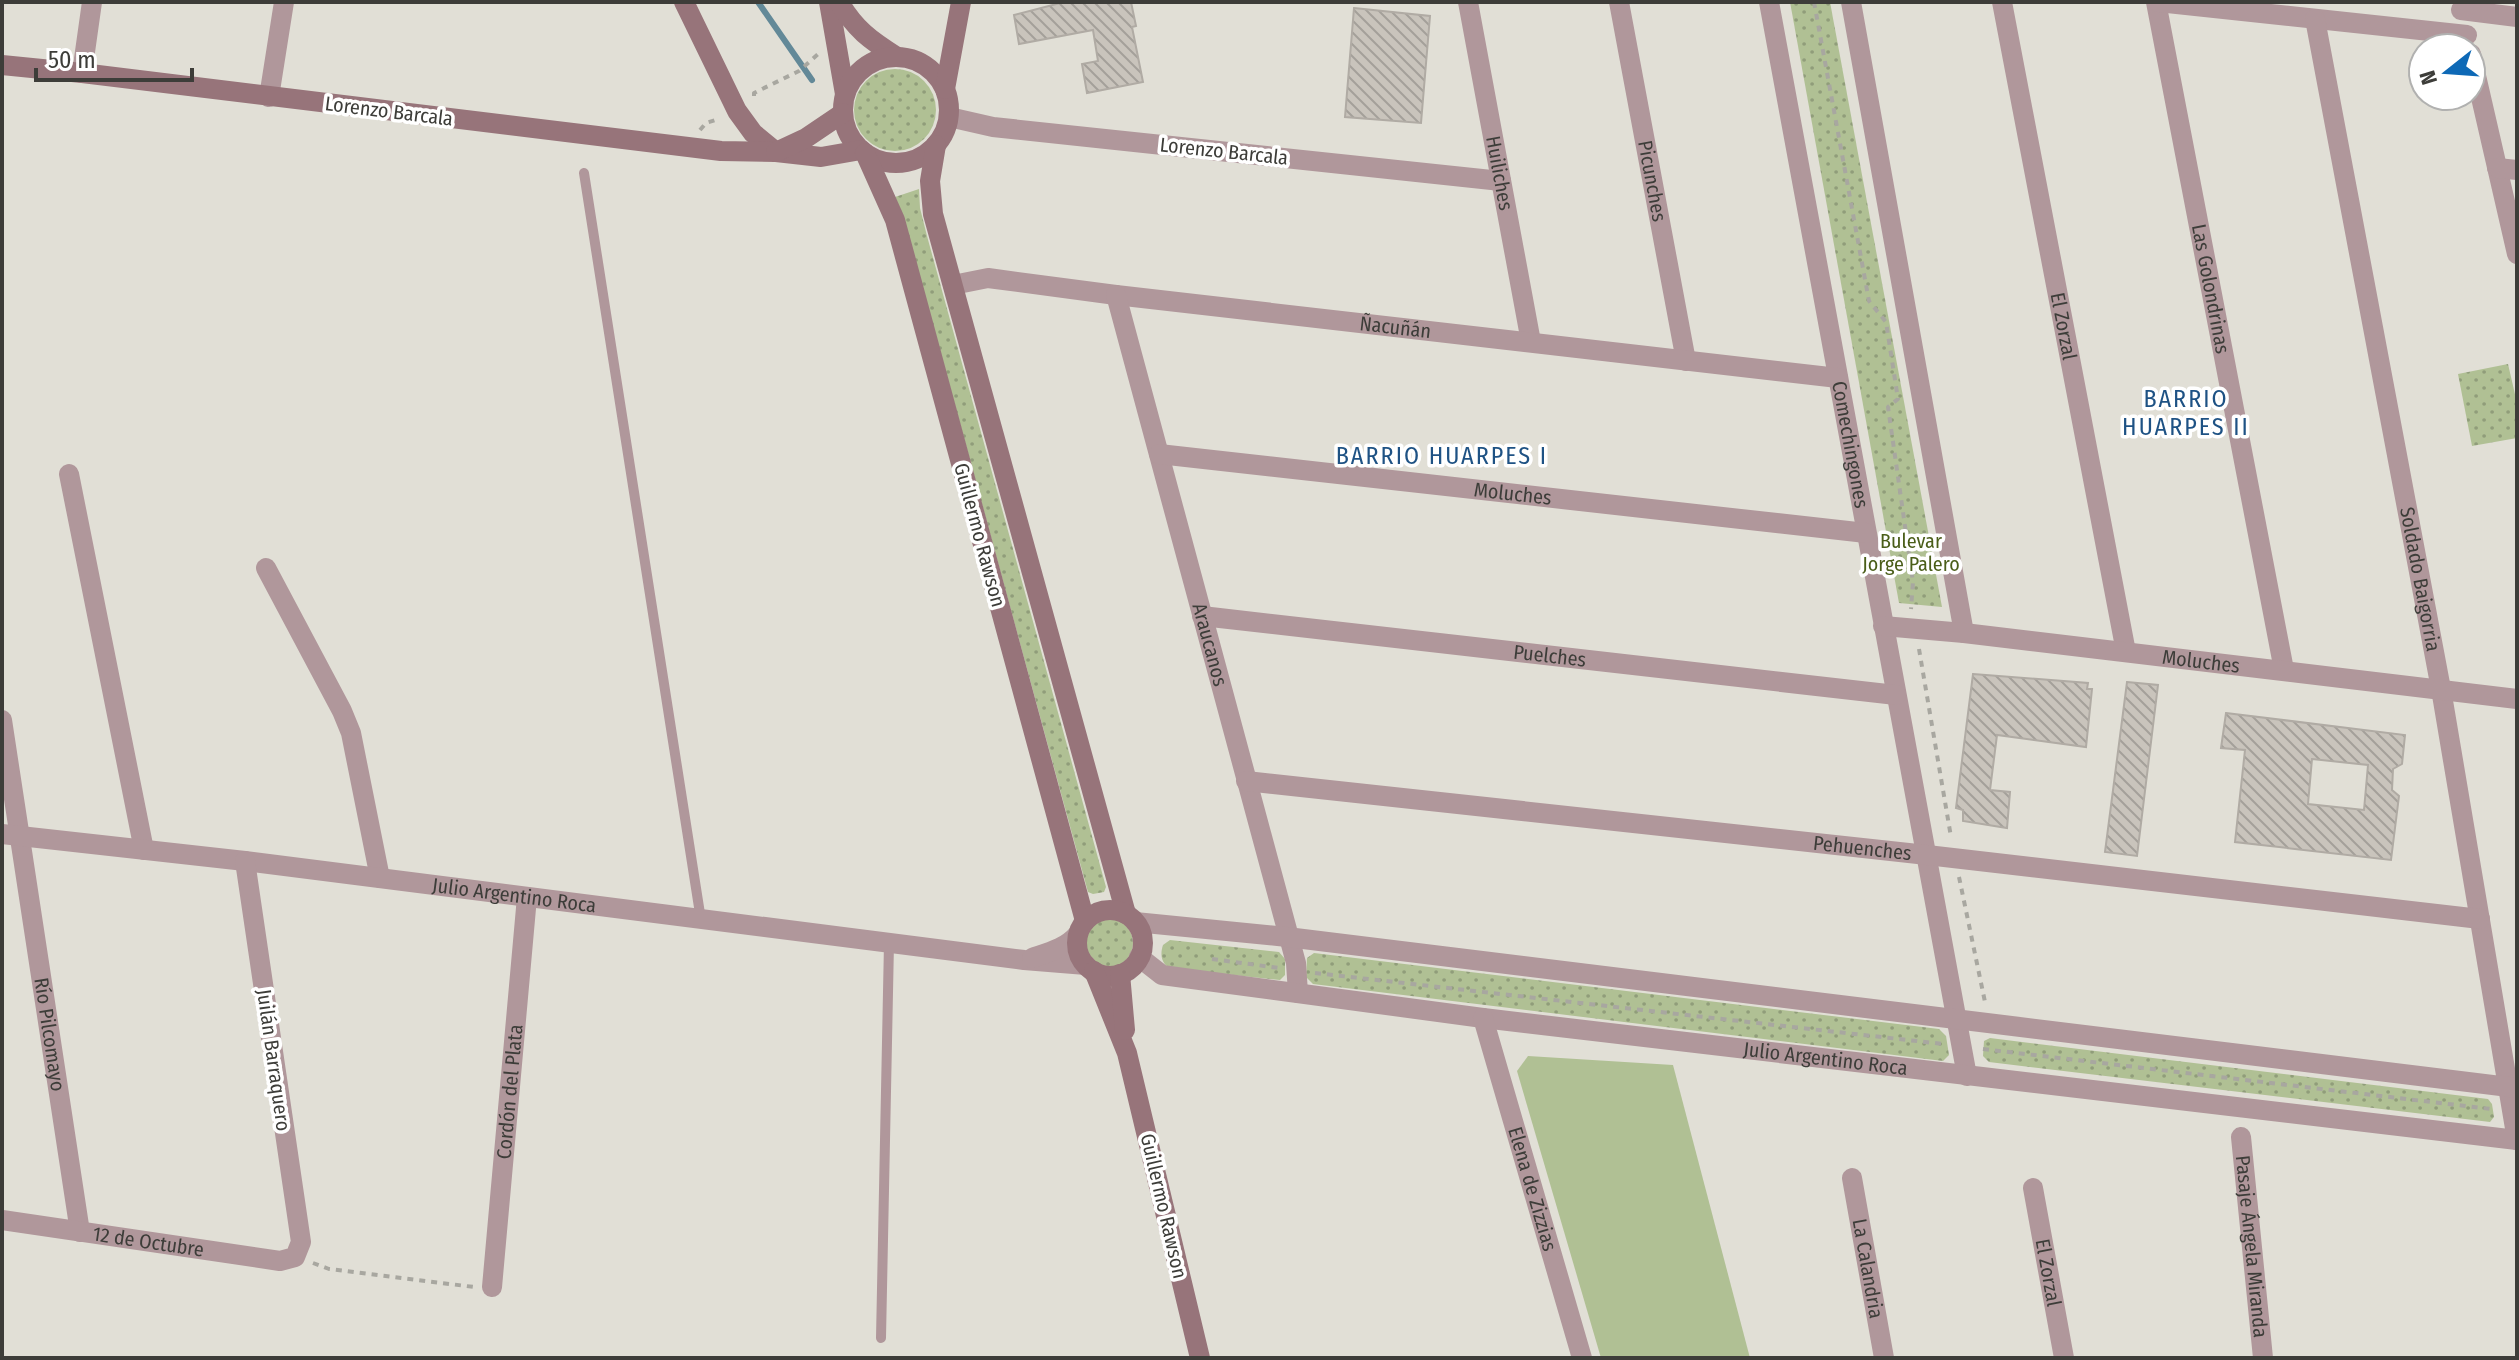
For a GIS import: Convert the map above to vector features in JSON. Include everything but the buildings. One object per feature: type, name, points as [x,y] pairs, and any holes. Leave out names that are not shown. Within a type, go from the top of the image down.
[{"type":"main road","points":[[684,2],[737,111],[753,133],[776,152]]},
{"type":"main road","points":[[829,2],[844,103],[850,136],[863,151],[878,160],[897,163],[912,161],[936,145],[949,117],[945,89],[928,67],[913,59],[881,59],[866,66],[854,77],[844,103]]},
{"type":"main road","points":[[839,2],[855,27],[897,57]]},
{"type":"main road","points":[[945,89],[961,2]]},
{"type":"main road","name":"Lorenzo Barcala","points":[[2,65],[721,151],[821,157],[863,151]]},
{"type":"main road","name":"Lorenzo Barcala","points":[[776,152],[806,138],[844,103]]},
{"type":"main road","name":"Guillermo Rawson","points":[[936,145],[931,166],[931,200],[1131,918]]},
{"type":"main road","name":"Guillermo Rawson","points":[[863,151],[895,220],[1082,928]]},
{"type":"main road","points":[[1109,910],[1131,918],[1143,939],[1139,957],[1120,974],[1102,975],[1090,968],[1078,950],[1082,928],[1100,911],[1109,910]]},
{"type":"main road","name":"Guillermo Rawson","points":[[1090,968],[1127,1053]]},
{"type":"main road","name":"Guillermo Rawson","points":[[1120,974],[1127,1053],[1200,1358]]},
{"type":"street","points":[[82,73],[92,2]]},
{"type":"street","points":[[269,97],[284,2]]},
{"type":"street","name":"Huiliches","points":[[1468,2],[1531,342]]},
{"type":"street","name":"Picunches","points":[[1619,2],[1686,361]]},
{"type":"street","name":"Comechingones","points":[[1769,2],[1967,1076]]},
{"type":"street","points":[[1851,2],[1964,633]]},
{"type":"street","name":"El Zorzal","points":[[2002,2],[2126,652]]},
{"type":"street","points":[[2157,2],[2315,19],[2407,35]]},
{"type":"street","name":"Las Golondrinas","points":[[2157,2],[2284,670]]},
{"type":"street","points":[[2466,32],[2460,6],[2517,17]]},
{"type":"street","name":"Soldado Baigorria","points":[[2315,19],[2513,1087],[2517,1140]]},
{"type":"street","points":[[2487,104],[2507,169],[2517,254]]},
{"type":"street","name":"Lorenzo Barcala","points":[[949,117],[993,127],[1501,181]]},
{"type":"street","name":"Ñacuñán","points":[[953,285],[988,278],[1838,378]]},
{"type":"street","name":"Araucanos","points":[[1116,295],[1296,970],[1298,993]]},
{"type":"street","name":"Moluches","points":[[1159,454],[1866,533]]},
{"type":"street","points":[[69,474],[144,850]]},
{"type":"street","points":[[266,568],[351,733],[380,878]]},
{"type":"street","name":"Puelches","points":[[1202,616],[1896,695]]},
{"type":"street","name":"Moluches","points":[[1883,626],[2517,699]]},
{"type":"street","name":"Río Pilcomayo","points":[[2,720],[11,835],[80,1232]]},
{"type":"street","name":"Pehuenches","points":[[1246,781],[2480,919]]},
{"type":"street","name":"Julio Argentino Roca","points":[[11,835],[245,861],[1090,968]]},
{"type":"street","name":"Juilán Barraquero","points":[[245,861],[301,1242],[295,1257]]},
{"type":"street","name":"Cordón del Plata","points":[[492,1287],[527,897]]},
{"type":"street","points":[[1131,918],[2513,1087]]},
{"type":"street","name":"Julio Argentino Roca","points":[[1024,960],[1058,949],[1072,941],[1082,928]]},
{"type":"street","name":"Julio Argentino Roca","points":[[1139,957],[1162,975],[1483,1018],[2517,1140]]},
{"type":"street","name":"Elena de Zizzias","points":[[1483,1018],[1582,1358]]},
{"type":"street","name":"Pasaje Ángela Miranda","points":[[2241,1137],[2263,1358]]},
{"type":"street","name":"La Calandria","points":[[1852,1178],[1884,1358]]},
{"type":"street","name":"El Zorzal","points":[[2033,1188],[2064,1358]]},
{"type":"street","name":"12 de Octubre","points":[[2,1220],[280,1261],[295,1257]]},
{"type":"lane","points":[[584,173],[701,920]]},
{"type":"lane","points":[[881,1338],[889,943]]},
{"type":"path","points":[[1814,2],[1869,301],[1886,322],[1898,399],[1888,407],[1913,582],[1910,604],[1955,858],[1999,1058]]},
{"type":"path","points":[[799,71],[813,60]]},
{"type":"path","points":[[1199,958],[2513,1111]]},
{"type":"path","points":[[295,1257],[329,1269],[453,1286],[492,1287]]},
{"type":"green space","name":"Bulevar Jorge Palero","points":[[1790,2],[1830,2],[1942,607],[1899,603]]},
{"type":"green space","points":[[895,69],[911,72],[924,81],[933,94],[936,110],[933,126],[924,139],[911,148],[895,151],[879,148],[866,139],[857,126],[854,110],[857,94],[866,81],[879,72]]},
{"type":"green space","points":[[919,189],[927,236],[1106,887],[1104,892],[1088,892],[903,215],[895,197]]},
{"type":"green space","points":[[2508,364],[2517,403],[2517,438],[2472,446],[2458,374]]},
{"type":"green space","points":[[1109,919],[1126,926],[1133,943],[1126,960],[1109,967],[1092,960],[1085,943],[1092,926]]},
{"type":"green space","points":[[1170,940],[1279,952],[1285,959],[1285,975],[1280,980],[1169,968],[1162,952],[1163,945]]},
{"type":"green space","points":[[1314,953],[1939,1029],[1946,1036],[1949,1055],[1943,1061],[1313,984],[1306,977],[1307,958]]},
{"type":"green space","points":[[1990,1038],[2488,1099],[2494,1117],[2490,1122],[1989,1062],[1983,1056],[1984,1041]]},
{"type":"green space","points":[[1528,1056],[1673,1065],[1750,1358],[1601,1358],[1517,1071]]},
{"type":"waterway","points":[[758,2],[812,80]]},
{"type":"district","name":"BARRIO HUARPES II","points":[[2186,413]]},
{"type":"district","name":"BARRIO HUARPES I","points":[[1442,456]]}]
